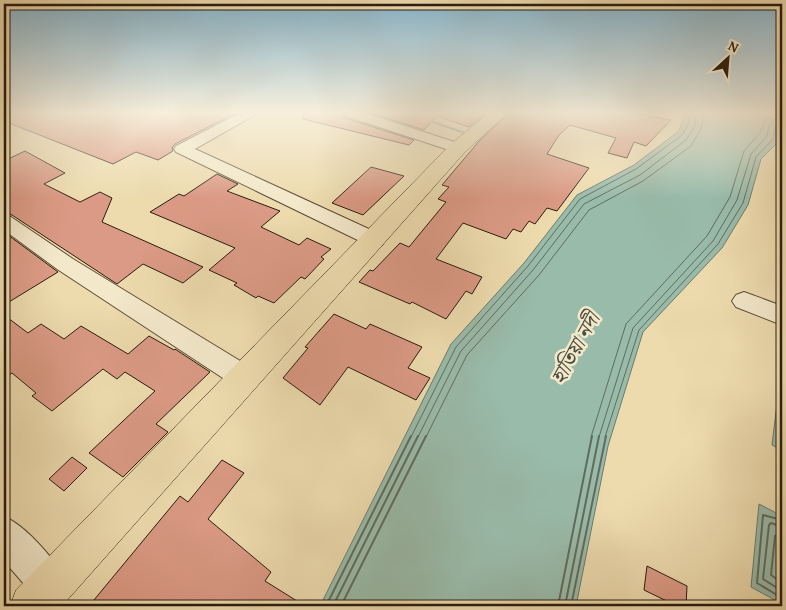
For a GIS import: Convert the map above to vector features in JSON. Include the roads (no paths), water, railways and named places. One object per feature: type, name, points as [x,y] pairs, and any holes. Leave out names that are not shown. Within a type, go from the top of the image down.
[{"type":"main road","points":[[41,596],[466,141]]},
{"type":"street","points":[[196,141],[182,149],[375,240]]},
{"type":"street","points":[[438,141],[458,148]]},
{"type":"street","points":[[4,221],[65,264],[245,378]]},
{"type":"street","points":[[744,301],[782,316]]},
{"type":"street","points":[[4,534],[41,596]]},
{"type":"water","name":"হাতিয়া নদী","points":[[665,141],[779,141],[761,159],[748,205],[722,248],[643,332],[608,446],[576,606],[320,606],[451,344],[524,263],[577,195],[634,165]]},
{"type":"water","points":[[780,379],[782,380],[782,450],[772,445]]},
{"type":"water","points":[[759,504],[782,516],[782,604],[751,587]]}]
